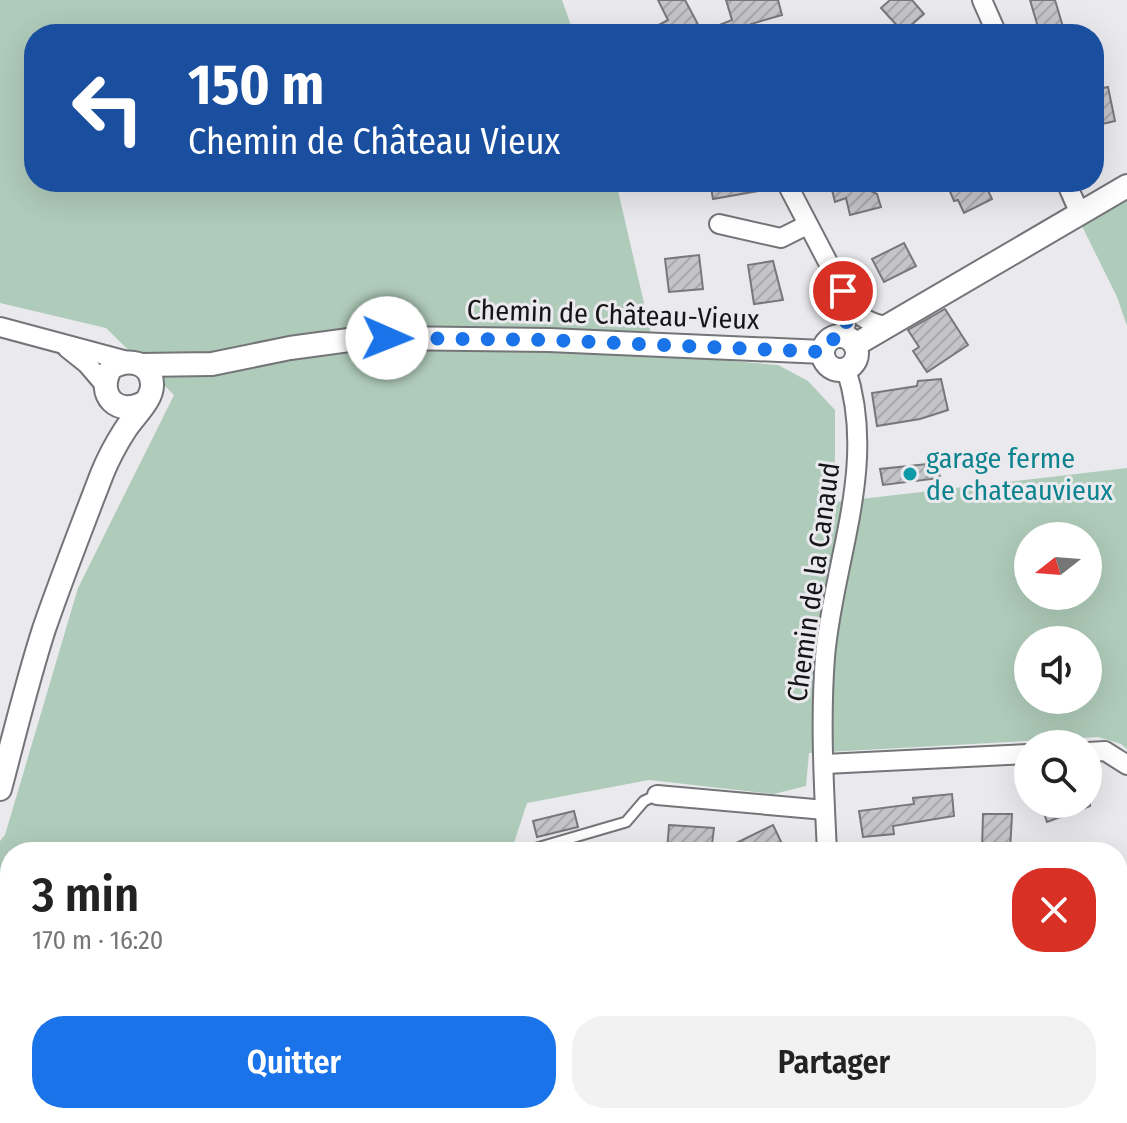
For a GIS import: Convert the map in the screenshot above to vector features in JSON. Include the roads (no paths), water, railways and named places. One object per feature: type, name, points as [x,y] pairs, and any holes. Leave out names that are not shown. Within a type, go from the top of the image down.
[{"type":"street","points":[[982,0],[993,24]]},
{"type":"street","points":[[846,298],[849,341],[857,354],[854,364],[837,370],[830,367],[823,352],[830,340],[849,341],[885,326],[1127,186]]},
{"type":"street","points":[[791,192],[857,314],[871,323],[885,326]]},
{"type":"street","points":[[1070,192],[1080,214]]},
{"type":"street","points":[[719,224],[781,238],[807,225]]},
{"type":"street","points":[[0,327],[134,363],[149,372],[152,382],[148,398],[136,407],[116,405],[87,364],[61,344]]},
{"type":"street","name":"Chemin de Château-Vieux","points":[[134,363],[212,364],[305,346],[387,338],[549,340],[823,352]]},
{"type":"street","points":[[107,391],[111,368],[134,363]]},
{"type":"street","name":"Chemin de Château-Vieux","points":[[1,782],[43,633],[104,469],[124,431],[148,398],[212,364]]},
{"type":"street","name":"Chemin de la Canaud","points":[[827,842],[823,717],[825,655],[859,459],[851,385],[846,369]]},
{"type":"street","name":"Chemin de Château-Vieux","points":[[104,469],[110,427],[107,391]]},
{"type":"street","points":[[1102,751],[1127,765]]},
{"type":"street","points":[[825,764],[1014,755]]},
{"type":"street","points":[[657,795],[825,810]]},
{"type":"lane","points":[[558,842],[626,822],[644,801],[657,795]]},
{"type":"place","name":"garage ferme de chateauvieux","points":[[910,474]]}]
